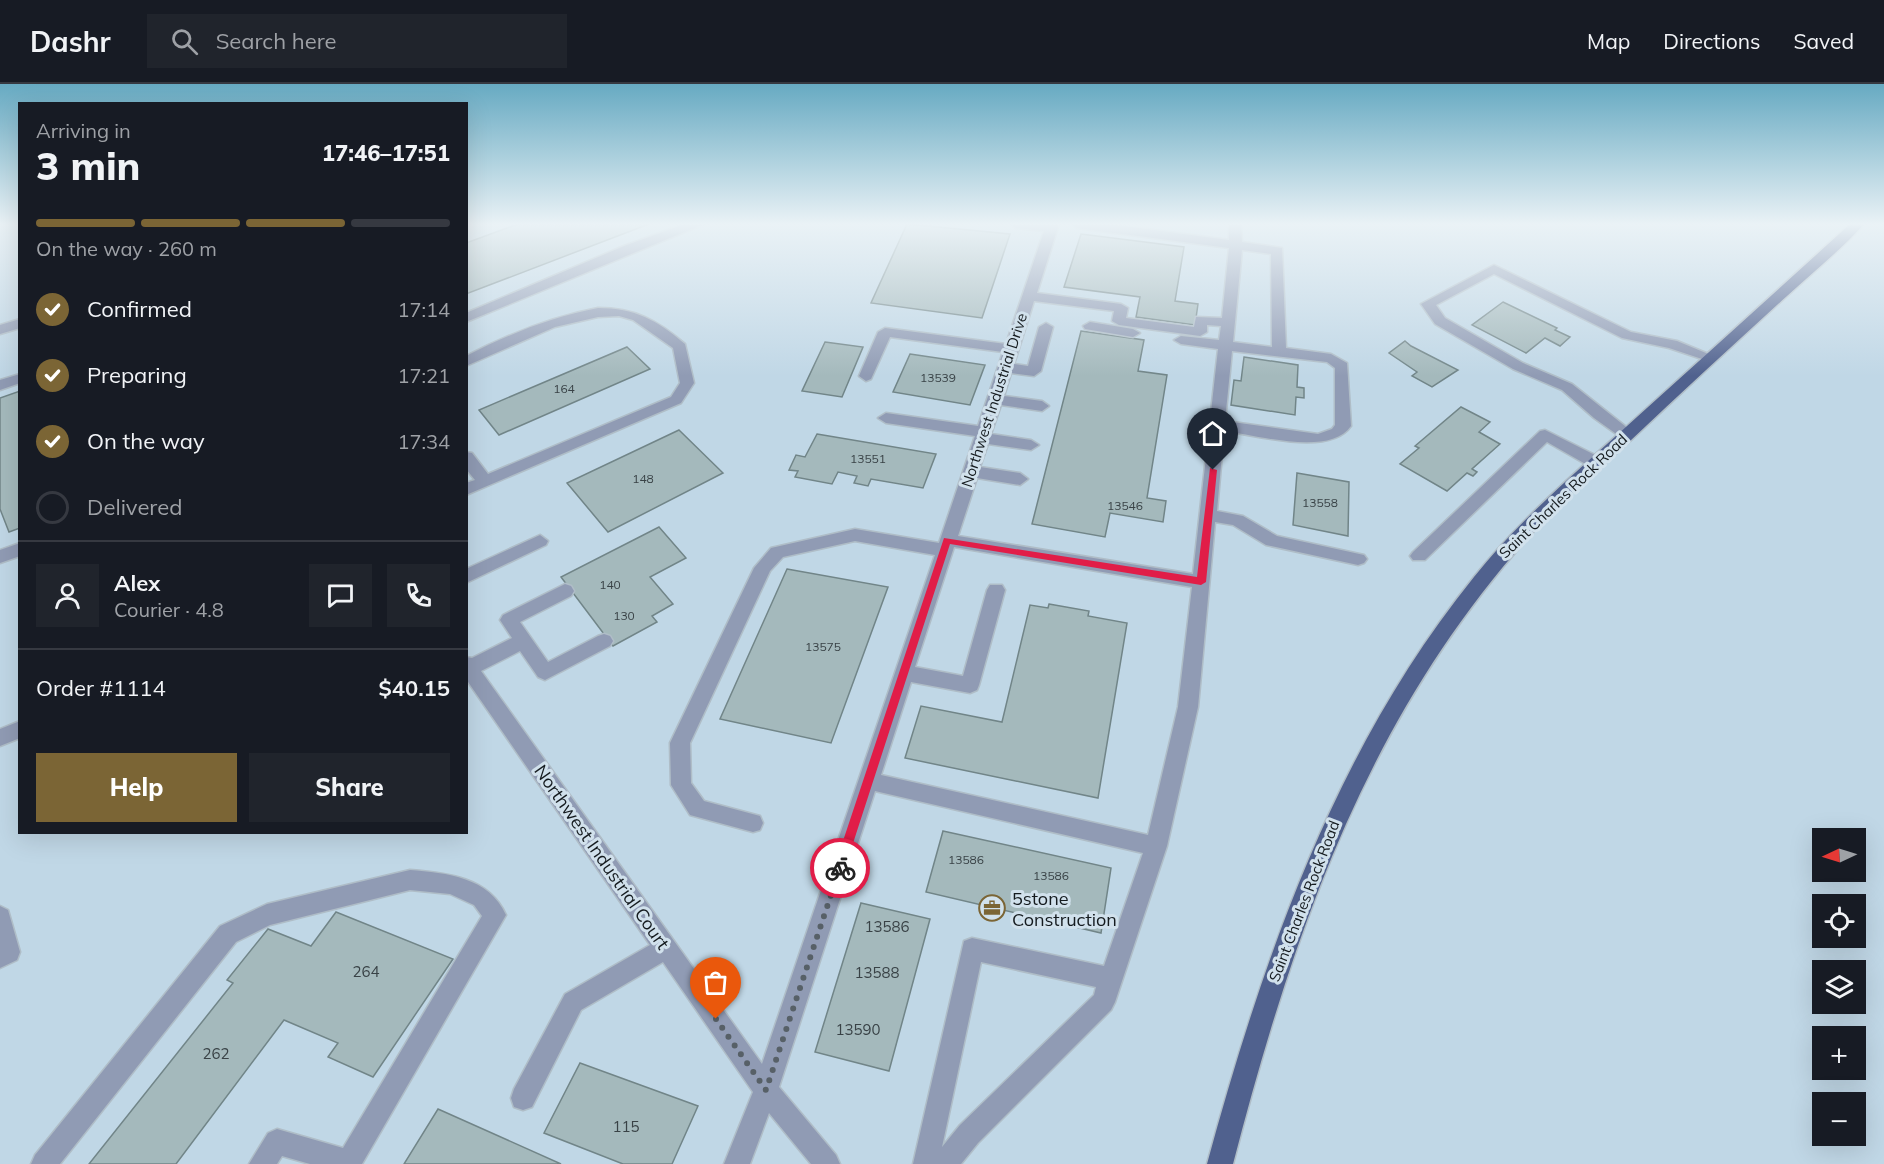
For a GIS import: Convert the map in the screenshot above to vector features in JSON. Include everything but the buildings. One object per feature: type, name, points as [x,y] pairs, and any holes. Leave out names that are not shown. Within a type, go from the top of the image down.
[{"type":"main road","name":"Saint Charles Rock Road","points":[[1221,1164],[1237,1098],[1284,950],[1342,804],[1373,742],[1418,664],[1467,596],[1524,531],[1595,462],[1803,274]]},
{"type":"street","points":[[468,317],[569,274]]},
{"type":"street","name":"Northwest Industrial Drive","points":[[737,1164],[766,1090],[1036,274]]},
{"type":"street","points":[[945,1164],[969,1134],[1103,1002],[1156,846],[1188,707],[1233,274]]},
{"type":"street","points":[[1277,274],[1279,352]]},
{"type":"street","points":[[1484,274],[1428,304],[1440,321],[1518,366],[1567,387],[1627,434]]},
{"type":"street","points":[[1505,274],[1627,335],[1672,344],[1711,358]]},
{"type":"street","points":[[1029,296],[1121,308],[1119,321],[1200,332],[1201,320],[1228,323]]},
{"type":"street","points":[[468,361],[578,315],[601,311],[637,316],[661,331],[680,347],[687,383],[676,400],[468,489]]},
{"type":"street","points":[[0,330],[18,324]]},
{"type":"street","points":[[1090,326],[1226,347],[1331,358],[1342,366],[1341,430],[1327,438],[1317,439],[1218,426]]},
{"type":"street","points":[[1005,368],[1034,371],[1046,327]]},
{"type":"street","points":[[866,376],[885,332],[1011,348]]},
{"type":"street","points":[[0,385],[18,379]]},
{"type":"street","points":[[994,399],[1042,406]]},
{"type":"street","points":[[886,418],[1031,445]]},
{"type":"street","points":[[1419,556],[1545,435],[1595,462]]},
{"type":"street","points":[[468,460],[485,482]]},
{"type":"street","points":[[970,471],[1020,479]]},
{"type":"street","points":[[1208,515],[1237,520],[1272,541],[1358,560]]},
{"type":"street","points":[[753,823],[697,808],[681,785],[680,743],[763,568],[777,552],[855,534],[1201,582]]},
{"type":"street","points":[[468,576],[540,541]]},
{"type":"street","points":[[0,557],[18,550]]},
{"type":"street","points":[[904,673],[970,685],[996,590]]},
{"type":"street","points":[[565,591],[509,620],[545,672],[604,640]]},
{"type":"street","points":[[468,666],[523,641]]},
{"type":"street","name":"Northwest Industrial Court","points":[[468,666],[766,1090],[827,1164]]},
{"type":"street","points":[[0,738],[18,730]]},
{"type":"street","points":[[869,781],[1156,846]]},
{"type":"street","points":[[44,1164],[228,934],[267,915],[411,880],[452,884],[482,898],[495,915],[349,1162],[277,1142],[262,1164]]},
{"type":"street","points":[[0,917],[9,952],[0,957]]},
{"type":"street","points":[[523,1098],[573,1002],[666,948]]},
{"type":"street","points":[[926,1164],[972,949],[1111,979]]},
{"type":"shaded area","points":[[0,274],[18,274],[18,834],[468,834],[468,274],[1884,274],[1884,1164],[0,1164]]},
{"type":"way so far","points":[[716,1019],[766,1090],[840,868]]},
{"type":"place","name":"5stone Construction","points":[[992,908]]},
{"type":"route","points":[[840,868],[947,540],[1201,582],[1213,470]]}]
